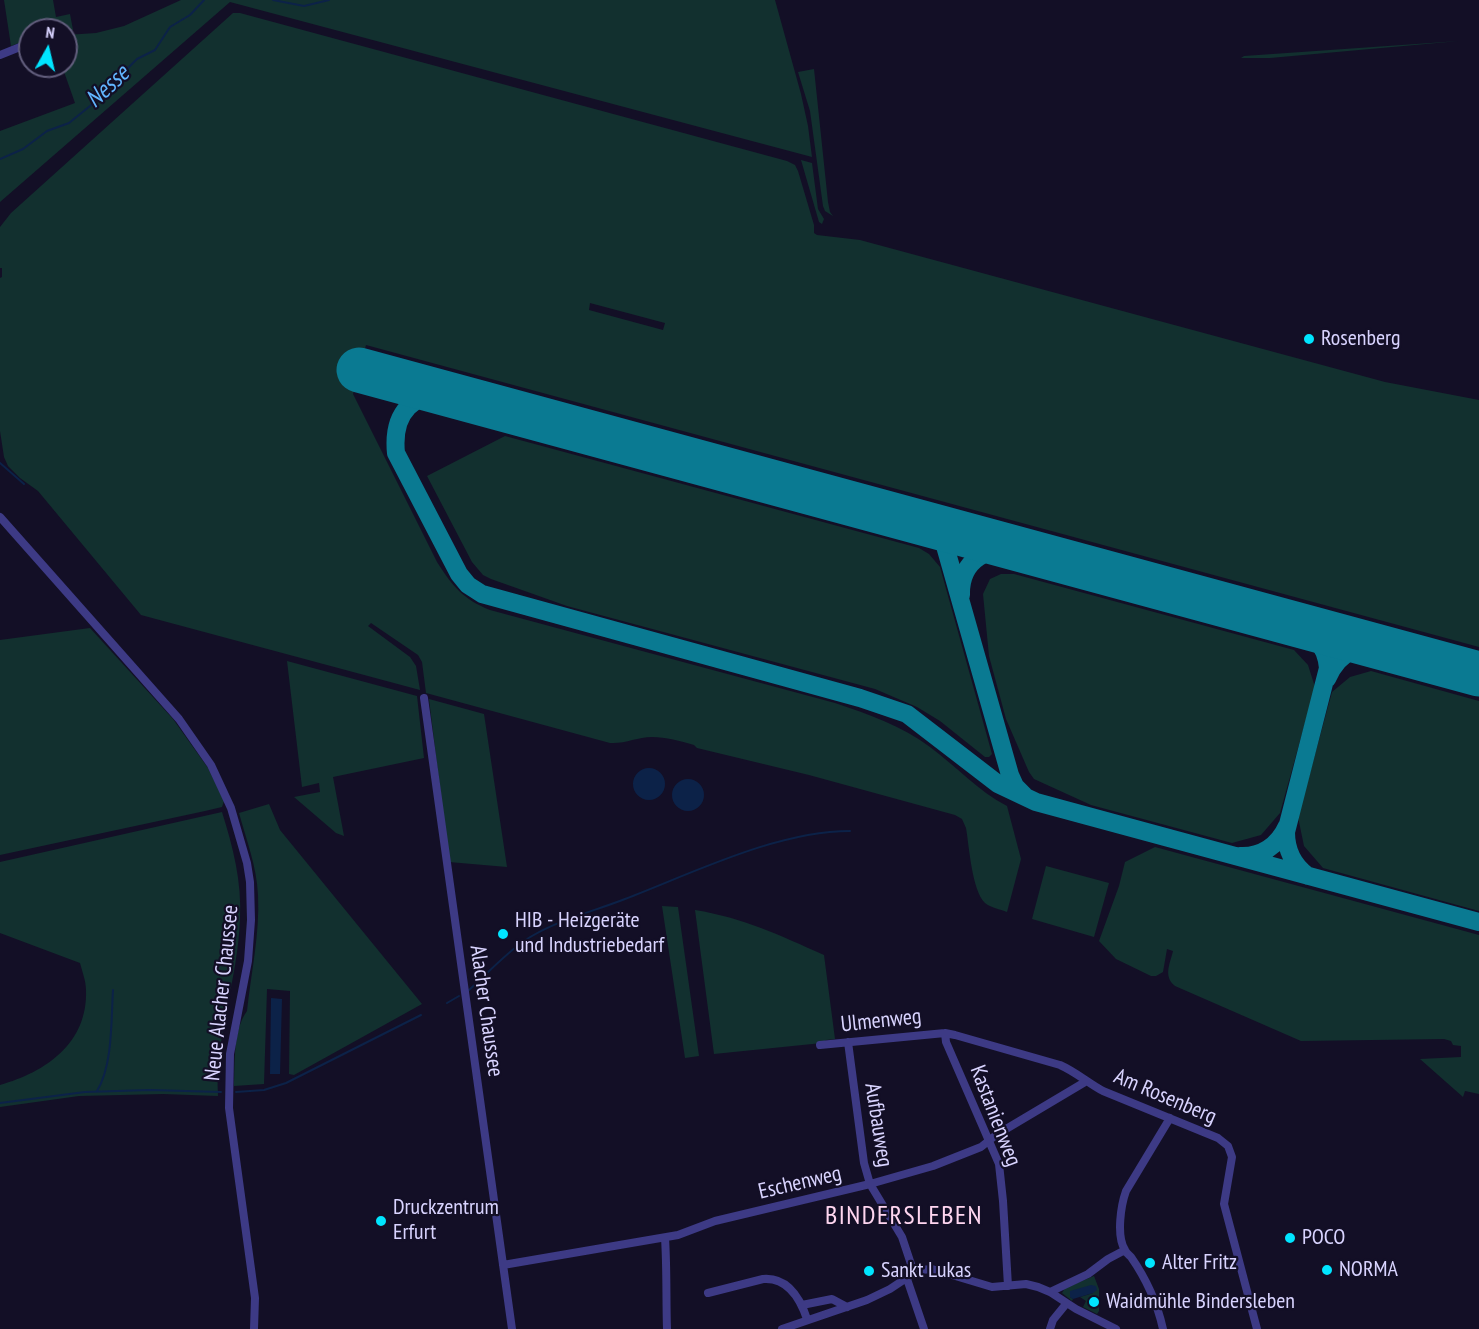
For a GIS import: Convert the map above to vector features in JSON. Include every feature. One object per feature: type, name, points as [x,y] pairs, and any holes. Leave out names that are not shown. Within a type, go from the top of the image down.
[{"type":"street","points":[[0,55],[18,48]]},
{"type":"street","name":"Neue Alacher Chaussee","points":[[0,516],[179,719],[197,743],[222,786],[238,828],[250,882],[251,920],[248,961],[230,1054],[229,1108],[254,1287],[254,1329]]},
{"type":"street","name":"Alacher Chaussee","points":[[424,698],[512,1329]]},
{"type":"street","name":"Ulmenweg","points":[[820,1046],[945,1033]]},
{"type":"street","name":"Am Rosenberg","points":[[945,1033],[1060,1065],[1079,1074],[1085,1082],[1103,1091],[1218,1138],[1229,1147],[1232,1157],[1224,1204],[1257,1329]]},
{"type":"street","name":"Kastanienweg","points":[[945,1033],[946,1042],[999,1164],[1008,1286]]},
{"type":"street","name":"Aufbauweg","points":[[848,1042],[864,1163],[870,1184],[903,1238],[924,1329]]},
{"type":"street","name":"Eschenweg","points":[[503,1265],[665,1238],[715,1221],[870,1184],[933,1166],[990,1142],[996,1135],[1085,1082]]},
{"type":"street","points":[[1163,1329],[1151,1290],[1125,1250],[1120,1220],[1121,1203],[1126,1191],[1170,1118]]},
{"type":"street","points":[[665,1238],[667,1329]]},
{"type":"street","points":[[1050,1292],[1088,1274],[1125,1250]]},
{"type":"street","points":[[782,1329],[878,1296],[910,1276],[932,1269],[992,1287],[1026,1284],[1050,1292],[1066,1304],[1116,1329]]},
{"type":"street","points":[[708,1293],[772,1278],[786,1285],[802,1305],[807,1319]]},
{"type":"street","points":[[802,1305],[832,1299],[847,1306]]},
{"type":"street","points":[[1050,1329],[1053,1320],[1066,1304]]},
{"type":"green space","points":[[4,0],[53,0],[56,17],[70,14],[71,18],[18,18],[18,43],[11,46]]},
{"type":"green space","points":[[181,0],[775,0],[801,94],[812,157],[230,2],[0,202],[0,131],[75,103],[66,78],[78,78],[78,34],[96,33],[124,26]]},
{"type":"green space","points":[[233,13],[240,13],[787,161],[795,165],[798,171],[814,225],[814,233],[817,235],[860,240],[1385,382],[1479,400],[1479,647],[366,345],[353,394],[437,562],[459,591],[490,610],[835,703],[872,716],[908,733],[930,747],[986,793],[1007,806],[1021,859],[1007,912],[987,905],[981,897],[974,878],[966,828],[962,819],[955,815],[673,740],[647,737],[610,743],[426,693],[422,662],[418,655],[371,623],[368,626],[410,657],[416,666],[420,690],[141,615],[38,491],[8,466],[4,457],[0,431],[0,278],[2,268],[0,268],[0,227],[11,213]],"holes":[[[590,303],[665,323],[663,330],[589,310]]]},
{"type":"green space","points":[[1459,41],[1270,58],[1241,58],[1244,56]]},
{"type":"green space","points":[[814,69],[828,202],[833,216],[825,211],[823,206],[810,111],[798,72]]},
{"type":"green space","points":[[801,160],[812,163],[818,209],[824,219],[822,224],[819,222]]},
{"type":"green space","points":[[505,436],[919,548],[929,554],[940,567],[992,754],[985,757],[940,721],[917,707],[875,689],[567,606],[483,575],[472,562],[427,476]]},
{"type":"green space","points":[[1001,574],[1014,574],[1294,650],[1308,665],[1315,687],[1280,813],[1261,835],[1232,843],[1091,805],[1034,779],[1006,719],[989,656],[983,594],[990,579]]},
{"type":"green space","points":[[90,628],[173,719],[208,768],[224,801],[222,807],[0,855],[0,640]]},
{"type":"green space","points":[[287,661],[417,696],[424,758],[333,777],[344,836],[336,833],[294,797],[320,792],[319,783],[302,787]]},
{"type":"green space","points":[[1371,671],[1479,701],[1479,911],[1323,868],[1304,846],[1298,817],[1332,692],[1350,677]]},
{"type":"green space","points":[[429,699],[484,714],[507,867],[449,862]]},
{"type":"green space","points":[[269,804],[280,830],[422,1004],[294,1075],[289,1074],[290,991],[267,989],[264,1084],[234,1086],[237,1037],[247,1011],[258,910],[256,874],[239,813]]},
{"type":"green space","points":[[222,812],[236,865],[240,892],[240,919],[220,1052],[218,1096],[163,1094],[79,1096],[0,1107],[0,1085],[33,1072],[48,1063],[72,1040],[85,1009],[86,990],[80,963],[0,933],[0,862]]},
{"type":"green space","points":[[1155,847],[1479,935],[1479,1094],[1465,1091],[1463,1097],[1420,1059],[1461,1057],[1461,1046],[1453,1045],[1451,1041],[1444,1039],[1301,1041],[1175,986],[1168,974],[1173,951],[1167,949],[1163,972],[1156,976],[1151,976],[1116,959],[1099,941],[1119,886],[1125,862]]},
{"type":"green space","points":[[1046,866],[1109,883],[1094,937],[1032,919]]},
{"type":"green space","points":[[662,906],[678,907],[699,1056],[685,1058]]},
{"type":"green space","points":[[695,910],[745,922],[824,955],[835,1039],[822,1043],[714,1054]]},
{"type":"green space","points":[[1094,1276],[1099,1289],[1097,1314],[1083,1307],[1086,1301],[1080,1297],[1093,1293],[1070,1297],[1072,1301],[1062,1293],[1065,1288]]},
{"type":"water","points":[[649,768],[660,773],[665,784],[660,795],[649,800],[638,795],[633,784],[638,773]]},
{"type":"water","points":[[688,779],[699,784],[704,795],[699,806],[688,811],[677,806],[672,795],[677,784]]},
{"type":"water","points":[[271,998],[282,999],[280,1074],[270,1074]]},
{"type":"water","points":[[1091,1285],[1096,1286],[1097,1290],[1093,1293],[1073,1299],[1070,1297],[1070,1291]]},
{"type":"waterway","name":"Nesse","points":[[0,159],[23,149],[47,131],[69,123],[90,106],[137,59],[155,50],[170,27],[190,15],[204,0]]},
{"type":"waterway","name":"Nesse","points":[[273,0],[304,6],[329,0]]},
{"type":"waterway","points":[[0,463],[24,484]]},
{"type":"waterway","points":[[469,990],[517,946],[560,922],[736,855],[794,838],[850,831]]},
{"type":"waterway","points":[[97,1091],[109,1056],[113,990]]},
{"type":"waterway","points":[[447,1003],[459,996]]},
{"type":"waterway","points":[[236,1092],[264,1090],[286,1083],[421,1015]]},
{"type":"waterway","points":[[0,1103],[85,1092],[150,1090],[221,1092]]},
{"type":"taxiway","points":[[455,396],[428,396],[408,407],[398,426],[396,453],[459,574],[468,585],[482,594],[860,698],[907,714],[998,784],[1036,802],[1479,922]]},
{"type":"taxiway","points":[[894,515],[930,529],[945,546],[1010,775],[1015,786],[1024,795]]},
{"type":"taxiway","points":[[961,595],[965,572],[979,557],[998,550],[1021,550]]},
{"type":"taxiway","points":[[1289,622],[1304,629],[1316,639],[1327,659],[1328,668],[1286,832],[1287,845],[1292,857],[1308,876]]},
{"type":"taxiway","points":[[1327,679],[1338,661],[1353,651],[1361,648],[1391,651]]},
{"type":"taxiway","points":[[1240,856],[1255,855],[1268,849],[1279,839],[1287,826]]},
{"type":"runway","points":[[359,370],[1479,674]]},
{"type":"place","name":"Rosenberg","points":[[1309,339]]},
{"type":"place","name":"HIB - Heizgeräte und Industriebedarf","points":[[503,934]]},
{"type":"place","name":"Druckzentrum Erfurt","points":[[381,1221]]},
{"type":"place","name":"POCO","points":[[1290,1238]]},
{"type":"place","name":"Alter Fritz","points":[[1150,1263]]},
{"type":"place","name":"NORMA","points":[[1327,1270]]},
{"type":"place","name":"Sankt Lukas","points":[[869,1271]]},
{"type":"place","name":"Waidmühle Bindersleben","points":[[1094,1302]]},
{"type":"district","name":"BINDERSLEBEN","points":[[904,1217]]}]
